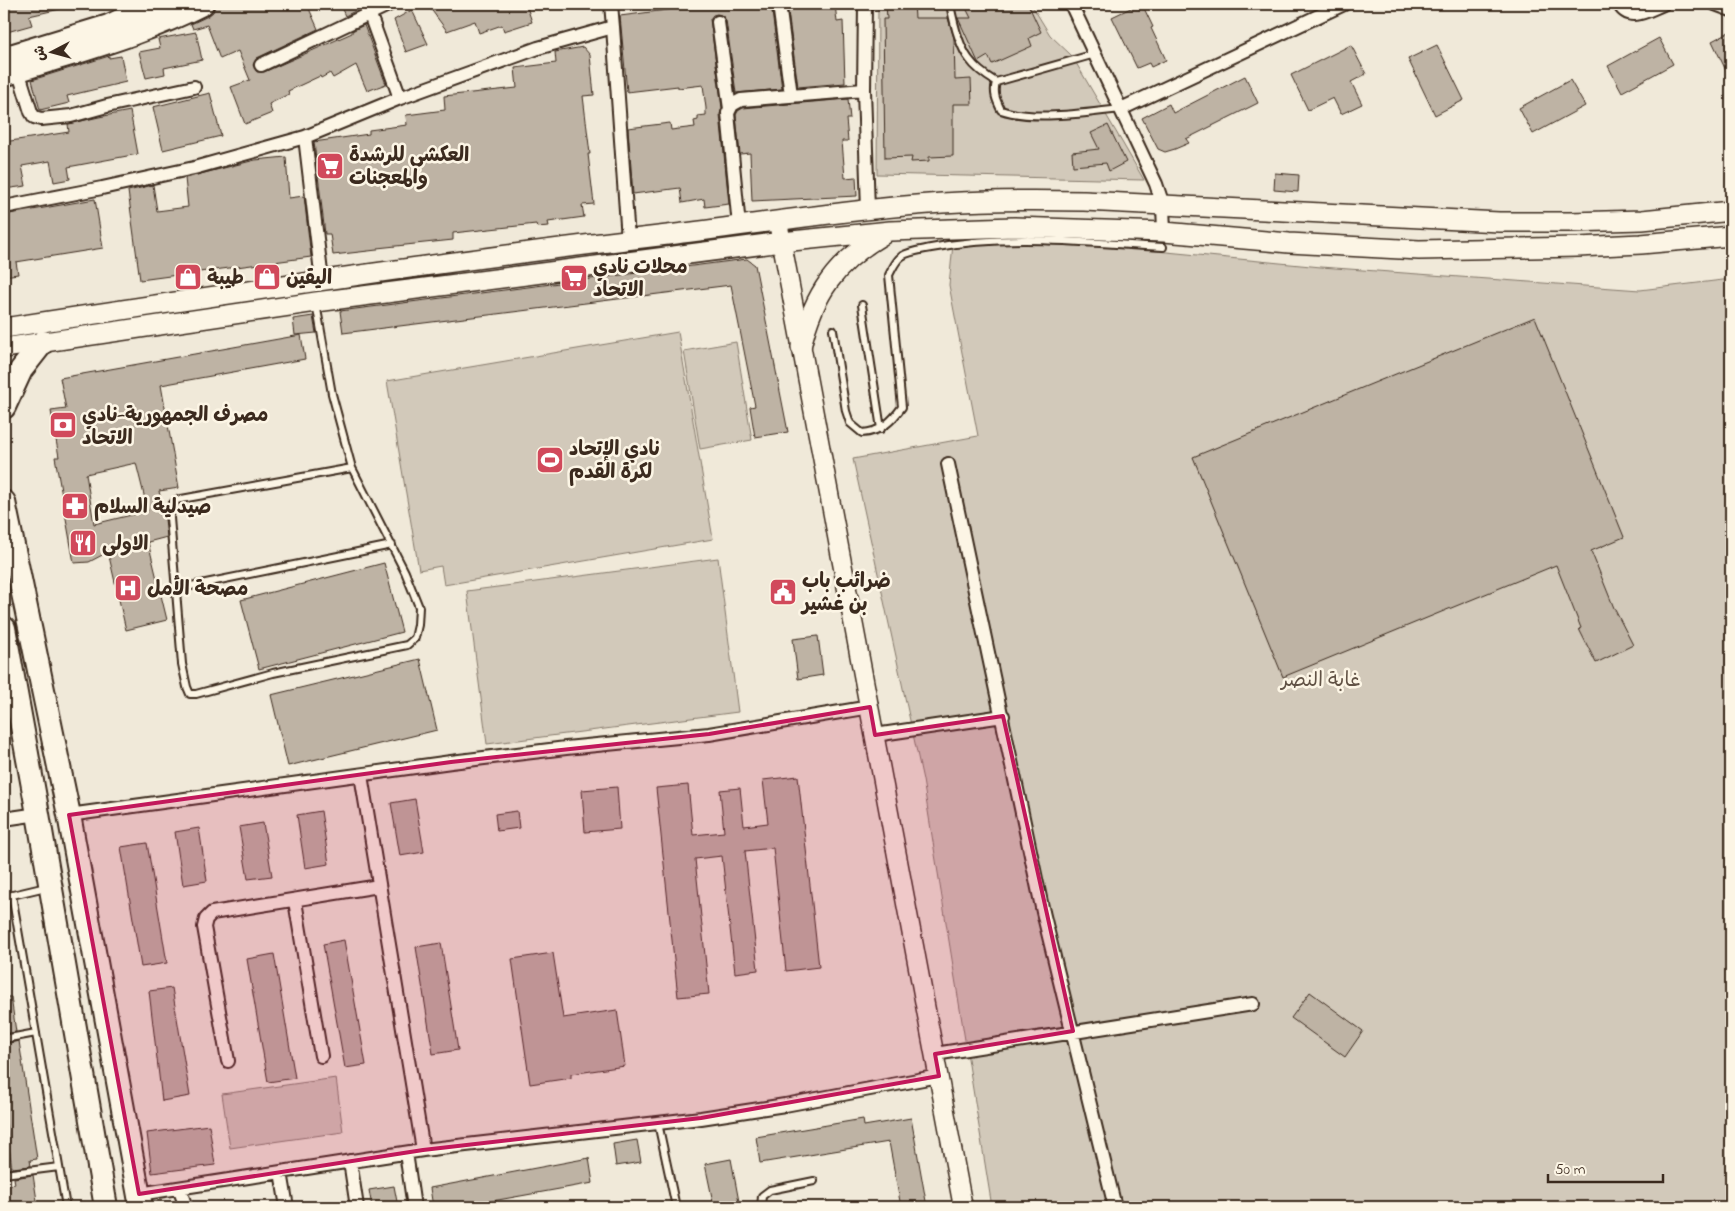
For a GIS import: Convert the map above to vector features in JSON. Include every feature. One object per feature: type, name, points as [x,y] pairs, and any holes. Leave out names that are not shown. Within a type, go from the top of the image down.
[{"type":"highway","points":[[9,68],[109,26],[155,4]]},
{"type":"highway","points":[[9,68],[104,44],[202,4]]},
{"type":"highway","points":[[4,407],[21,370],[43,342]]},
{"type":"highway","points":[[4,502],[69,815],[140,1201]]},
{"type":"highway","points":[[4,628],[106,1207]]},
{"type":"main road","points":[[4,328],[322,281],[628,240],[868,210],[941,203],[1019,200],[1084,201],[1421,219],[1526,222],[1642,220],[1731,211]]},
{"type":"main road","points":[[1419,250],[1421,219]]},
{"type":"main road","points":[[1641,244],[1642,220]]},
{"type":"main road","points":[[4,348],[316,302],[782,242],[890,231],[1014,227],[1164,239],[1419,250],[1578,247],[1641,244],[1731,236]]},
{"type":"main road","points":[[801,347],[805,326],[813,306],[837,270],[852,255],[890,231]]},
{"type":"street","points":[[261,65],[368,9],[390,4]]},
{"type":"street","points":[[611,4],[628,240]]},
{"type":"street","points":[[780,4],[791,96]]},
{"type":"street","points":[[865,4],[864,90],[868,210]]},
{"type":"street","points":[[1071,4],[1156,184],[1163,205],[1164,239]]},
{"type":"street","points":[[1121,109],[1344,4]]},
{"type":"street","points":[[1619,4],[1622,10],[1630,15],[1636,15],[1663,4]]},
{"type":"street","points":[[1715,4],[1731,10]]},
{"type":"street","points":[[368,9],[400,98]]},
{"type":"street","points":[[718,22],[730,109]]},
{"type":"street","points":[[4,206],[102,188],[194,168],[306,137],[400,98],[538,48],[613,27]]},
{"type":"street","points":[[9,68],[34,117],[41,120],[71,116],[194,87]]},
{"type":"street","points":[[739,226],[728,113],[736,102],[741,100],[864,90]]},
{"type":"street","points":[[306,137],[322,281]]},
{"type":"street","points":[[778,222],[963,1207]]},
{"type":"street","points":[[948,464],[1003,716],[1043,912],[1115,1207]]},
{"type":"street","points":[[69,815],[566,748],[709,734],[870,707]]},
{"type":"street","points":[[875,735],[1003,716]]},
{"type":"street","points":[[361,775],[423,1150]]},
{"type":"street","points":[[4,819],[38,814]]},
{"type":"street","points":[[228,1061],[204,926],[206,919],[212,913],[379,886]]},
{"type":"street","points":[[295,901],[321,1056]]},
{"type":"street","points":[[935,1054],[1253,1004]]},
{"type":"street","points":[[140,1201],[179,1188],[281,1172],[423,1150],[658,1123],[785,1105],[939,1076]]},
{"type":"street","points":[[406,1153],[414,1207]]},
{"type":"street","points":[[350,1162],[357,1207]]},
{"type":"street","points":[[281,1172],[287,1207]]},
{"type":"street","points":[[179,1188],[186,1207]]},
{"type":"lane","points":[[950,4],[968,59],[984,75],[996,82],[1095,54]]},
{"type":"lane","points":[[996,82],[994,90],[996,100],[1001,110],[1009,113],[1064,115],[1121,109]]},
{"type":"lane","points":[[833,330],[846,411],[850,423],[862,433],[871,433],[881,429],[895,417],[902,407],[889,275],[896,261],[903,256],[912,252],[950,244],[1026,240],[1164,239]]},
{"type":"lane","points":[[316,302],[332,394],[352,468],[392,545],[419,607],[415,638],[407,645],[273,673],[190,694],[182,664],[170,518],[171,506],[176,500],[352,468]]},
{"type":"lane","points":[[862,306],[881,429]]},
{"type":"lane","points":[[176,589],[392,545]]},
{"type":"lane","points":[[4,897],[50,886]]},
{"type":"lane","points":[[12,895],[66,1207]]},
{"type":"lane","points":[[4,1039],[36,1034]]},
{"type":"lane","points":[[658,1123],[676,1207]]},
{"type":"lane","points":[[4,1174],[59,1167]]},
{"type":"lane","points":[[761,1207],[762,1196],[770,1190],[814,1181]]},
{"type":"highlighted area","points":[[870,707],[875,735],[1003,716],[1073,1031],[935,1054],[939,1076],[701,1118],[423,1150],[139,1194],[69,815],[451,762],[709,734]]},
{"type":"green space","points":[[878,4],[1031,4],[1050,35],[1072,56],[1144,180],[877,174]]},
{"type":"green space","name":"غابة النصر","points":[[1074,243],[1321,267],[1640,290],[1731,279],[1731,1207],[992,1207],[923,780],[853,459],[978,436],[949,285],[953,244]]},
{"type":"green space","points":[[678,332],[713,539],[444,585],[441,566],[419,570],[387,381]]},
{"type":"green space","points":[[736,342],[752,440],[700,449],[684,351]]},
{"type":"green space","points":[[718,558],[738,712],[487,744],[467,591]]},
{"type":"green space","points":[[336,1078],[343,1132],[230,1148],[222,1094]]},
{"type":"building","points":[[4,4],[59,4],[60,9],[29,16],[32,25],[7,32],[4,20]]},
{"type":"building","points":[[219,4],[307,4],[318,29],[257,58],[253,65],[257,72],[264,72],[352,33],[352,31],[364,25],[386,84],[367,91],[356,65],[333,78],[330,73],[288,91],[289,94],[269,104],[272,113],[245,124],[231,87],[250,80],[238,51],[220,59],[207,25],[193,29],[191,24],[208,16],[213,12],[215,6]]},
{"type":"building","points":[[354,4],[357,10],[345,16],[341,7]]},
{"type":"building","points":[[427,4],[526,4],[532,22],[504,31],[502,25],[479,33],[475,21],[447,31]]},
{"type":"building","points":[[681,4],[771,4],[782,89],[736,93],[726,20],[717,14],[713,15],[710,19],[722,108],[720,114],[729,204],[705,207],[704,199],[682,203],[680,188],[633,194],[628,128],[670,123],[671,130],[695,127],[694,121],[698,120],[698,116],[706,115],[706,108],[703,85],[627,92],[620,16],[682,8]]},
{"type":"building","points":[[787,4],[835,4],[837,22],[843,21],[845,83],[798,87]]},
{"type":"building","points":[[886,4],[914,4],[915,18],[948,18],[954,38],[955,80],[971,79],[972,104],[953,104],[953,156],[929,157],[929,161],[911,162],[912,157],[885,158],[883,19],[887,19]]},
{"type":"building","points":[[964,4],[1028,4],[1041,32],[1029,38],[1032,46],[992,64],[988,56],[978,62],[958,18],[971,18]]},
{"type":"building","points":[[1142,4],[1166,60],[1151,67],[1149,63],[1137,68],[1112,17]]},
{"type":"building","points":[[412,10],[428,44],[406,52],[394,20]]},
{"type":"building","points":[[1731,31],[1731,81],[1712,41]]},
{"type":"building","points":[[196,32],[202,60],[164,68],[165,74],[146,78],[139,52],[160,48],[158,39]]},
{"type":"building","points":[[1659,38],[1673,64],[1622,92],[1608,66]]},
{"type":"building","points":[[1351,45],[1366,74],[1351,82],[1362,104],[1341,114],[1333,98],[1308,110],[1291,75]]},
{"type":"building","points":[[1437,45],[1464,100],[1435,115],[1408,59]]},
{"type":"building","points":[[583,47],[590,55],[594,95],[583,96],[594,204],[582,205],[584,217],[548,222],[549,226],[537,227],[536,224],[453,233],[453,240],[333,255],[330,234],[325,234],[314,142],[369,134],[369,130],[407,125],[406,115],[445,110],[444,96],[517,88],[515,68],[556,63],[555,52]]},
{"type":"building","points":[[109,56],[109,58],[121,56],[126,82],[67,96],[69,103],[40,110],[32,80]]},
{"type":"building","points":[[1245,76],[1258,103],[1186,139],[1189,143],[1165,152],[1158,149],[1142,118],[1169,104],[1173,113]]},
{"type":"building","points":[[1570,80],[1585,106],[1533,134],[1519,108]]},
{"type":"building","points":[[210,93],[221,136],[163,150],[153,107]]},
{"type":"building","points":[[848,99],[850,119],[846,119],[848,141],[842,141],[845,178],[856,177],[857,196],[752,201],[750,153],[740,154],[736,115],[738,111],[743,108]]},
{"type":"building","points":[[130,111],[138,154],[68,167],[70,179],[54,182],[50,161],[22,166],[26,186],[4,189],[4,142],[69,132],[68,124]]},
{"type":"building","points":[[1108,125],[1126,162],[1109,171],[1106,163],[1073,166],[1072,152],[1099,149],[1091,133]]},
{"type":"building","points":[[286,157],[289,198],[304,196],[311,257],[140,280],[128,191],[153,185],[157,211],[188,207],[185,178],[255,160]]},
{"type":"building","points":[[1275,173],[1299,175],[1298,192],[1274,190]]},
{"type":"building","points":[[95,199],[103,248],[16,262],[18,274],[4,276],[4,215]]},
{"type":"building","points":[[747,259],[755,265],[788,432],[755,437],[750,407],[755,406],[731,285],[343,333],[340,311]]},
{"type":"building","points":[[313,316],[316,333],[295,335],[293,319]]},
{"type":"building","points":[[1535,317],[1624,537],[1591,551],[1614,608],[1633,645],[1596,663],[1579,629],[1581,628],[1556,565],[1283,677],[1193,457]]},
{"type":"building","points":[[301,335],[305,359],[161,385],[179,488],[159,491],[167,537],[148,542],[167,620],[126,630],[108,552],[89,562],[74,563],[55,457],[59,457],[51,411],[66,409],[60,378]],"holes":[[[136,463],[148,511],[94,524],[86,474]]]},
{"type":"building","points":[[384,563],[402,632],[259,669],[241,600]]},
{"type":"building","points":[[818,636],[823,675],[798,679],[793,639]]},
{"type":"building","points":[[420,659],[437,730],[288,766],[271,695]]},
{"type":"building","points":[[798,776],[819,967],[786,971],[773,848],[745,851],[758,970],[735,973],[722,856],[695,859],[709,994],[678,997],[656,788],[688,785],[693,835],[724,832],[720,790],[740,788],[744,826],[768,823],[763,780]]},
{"type":"building","points":[[617,787],[620,829],[585,832],[582,790]]},
{"type":"building","points":[[415,799],[424,852],[400,856],[391,803]]},
{"type":"building","points":[[321,811],[329,864],[305,868],[297,815]]},
{"type":"building","points":[[517,811],[519,828],[497,831],[495,814]]},
{"type":"building","points":[[263,823],[272,876],[248,879],[239,827]]},
{"type":"building","points":[[199,828],[207,881],[183,885],[175,832]]},
{"type":"building","points":[[147,843],[167,963],[141,967],[121,847]]},
{"type":"building","points":[[344,940],[366,1065],[345,1068],[323,944]]},
{"type":"building","points":[[441,943],[458,1050],[433,1054],[416,947]]},
{"type":"building","points":[[553,953],[563,1018],[617,1010],[625,1066],[571,1074],[571,1078],[530,1084],[512,959]]},
{"type":"building","points":[[274,954],[295,1078],[268,1082],[247,959]]},
{"type":"building","points":[[172,988],[190,1096],[162,1101],[149,991]]},
{"type":"building","points":[[1310,992],[1363,1031],[1345,1057],[1291,1018]]},
{"type":"building","points":[[4,997],[11,997],[16,1032],[4,1034]]},
{"type":"building","points":[[19,1041],[37,1159],[30,1160],[31,1166],[12,1168],[4,1113],[4,1044]]},
{"type":"building","points":[[911,1118],[927,1207],[901,1207],[889,1142],[760,1163],[756,1137],[863,1119],[864,1126]]},
{"type":"building","points":[[209,1125],[215,1165],[152,1173],[147,1133]]},
{"type":"building","points":[[637,1140],[641,1162],[616,1166],[613,1144]]},
{"type":"building","points":[[589,1158],[593,1183],[459,1207],[433,1207],[430,1188]]},
{"type":"building","points":[[731,1159],[740,1207],[714,1207],[705,1164]]},
{"type":"building","points":[[33,1175],[38,1207],[4,1207],[4,1186],[15,1184],[14,1178]]},
{"type":"building","points":[[394,1186],[398,1207],[372,1207],[369,1190]]},
{"type":"place","name":"العكشي للرشدة والمعجنات","points":[[330,166]]},
{"type":"place","name":"طيبة","points":[[188,277]]},
{"type":"place","name":"اليقين","points":[[267,277]]},
{"type":"place","name":"محلات نادي الاتحاد","points":[[574,278]]},
{"type":"place","name":"مصرف الجمهورية-نادي الاتحاد","points":[[63,425]]},
{"type":"place","name":"نادي الإتحاد لكرة القدم","points":[[550,460]]},
{"type":"place","name":"صيدلية السلام","points":[[75,506]]},
{"type":"place","name":"الاولى","points":[[83,543]]},
{"type":"place","name":"مصحة الأمل","points":[[128,588]]},
{"type":"place","name":"ضرائب باب بن غشير","points":[[783,592]]}]
